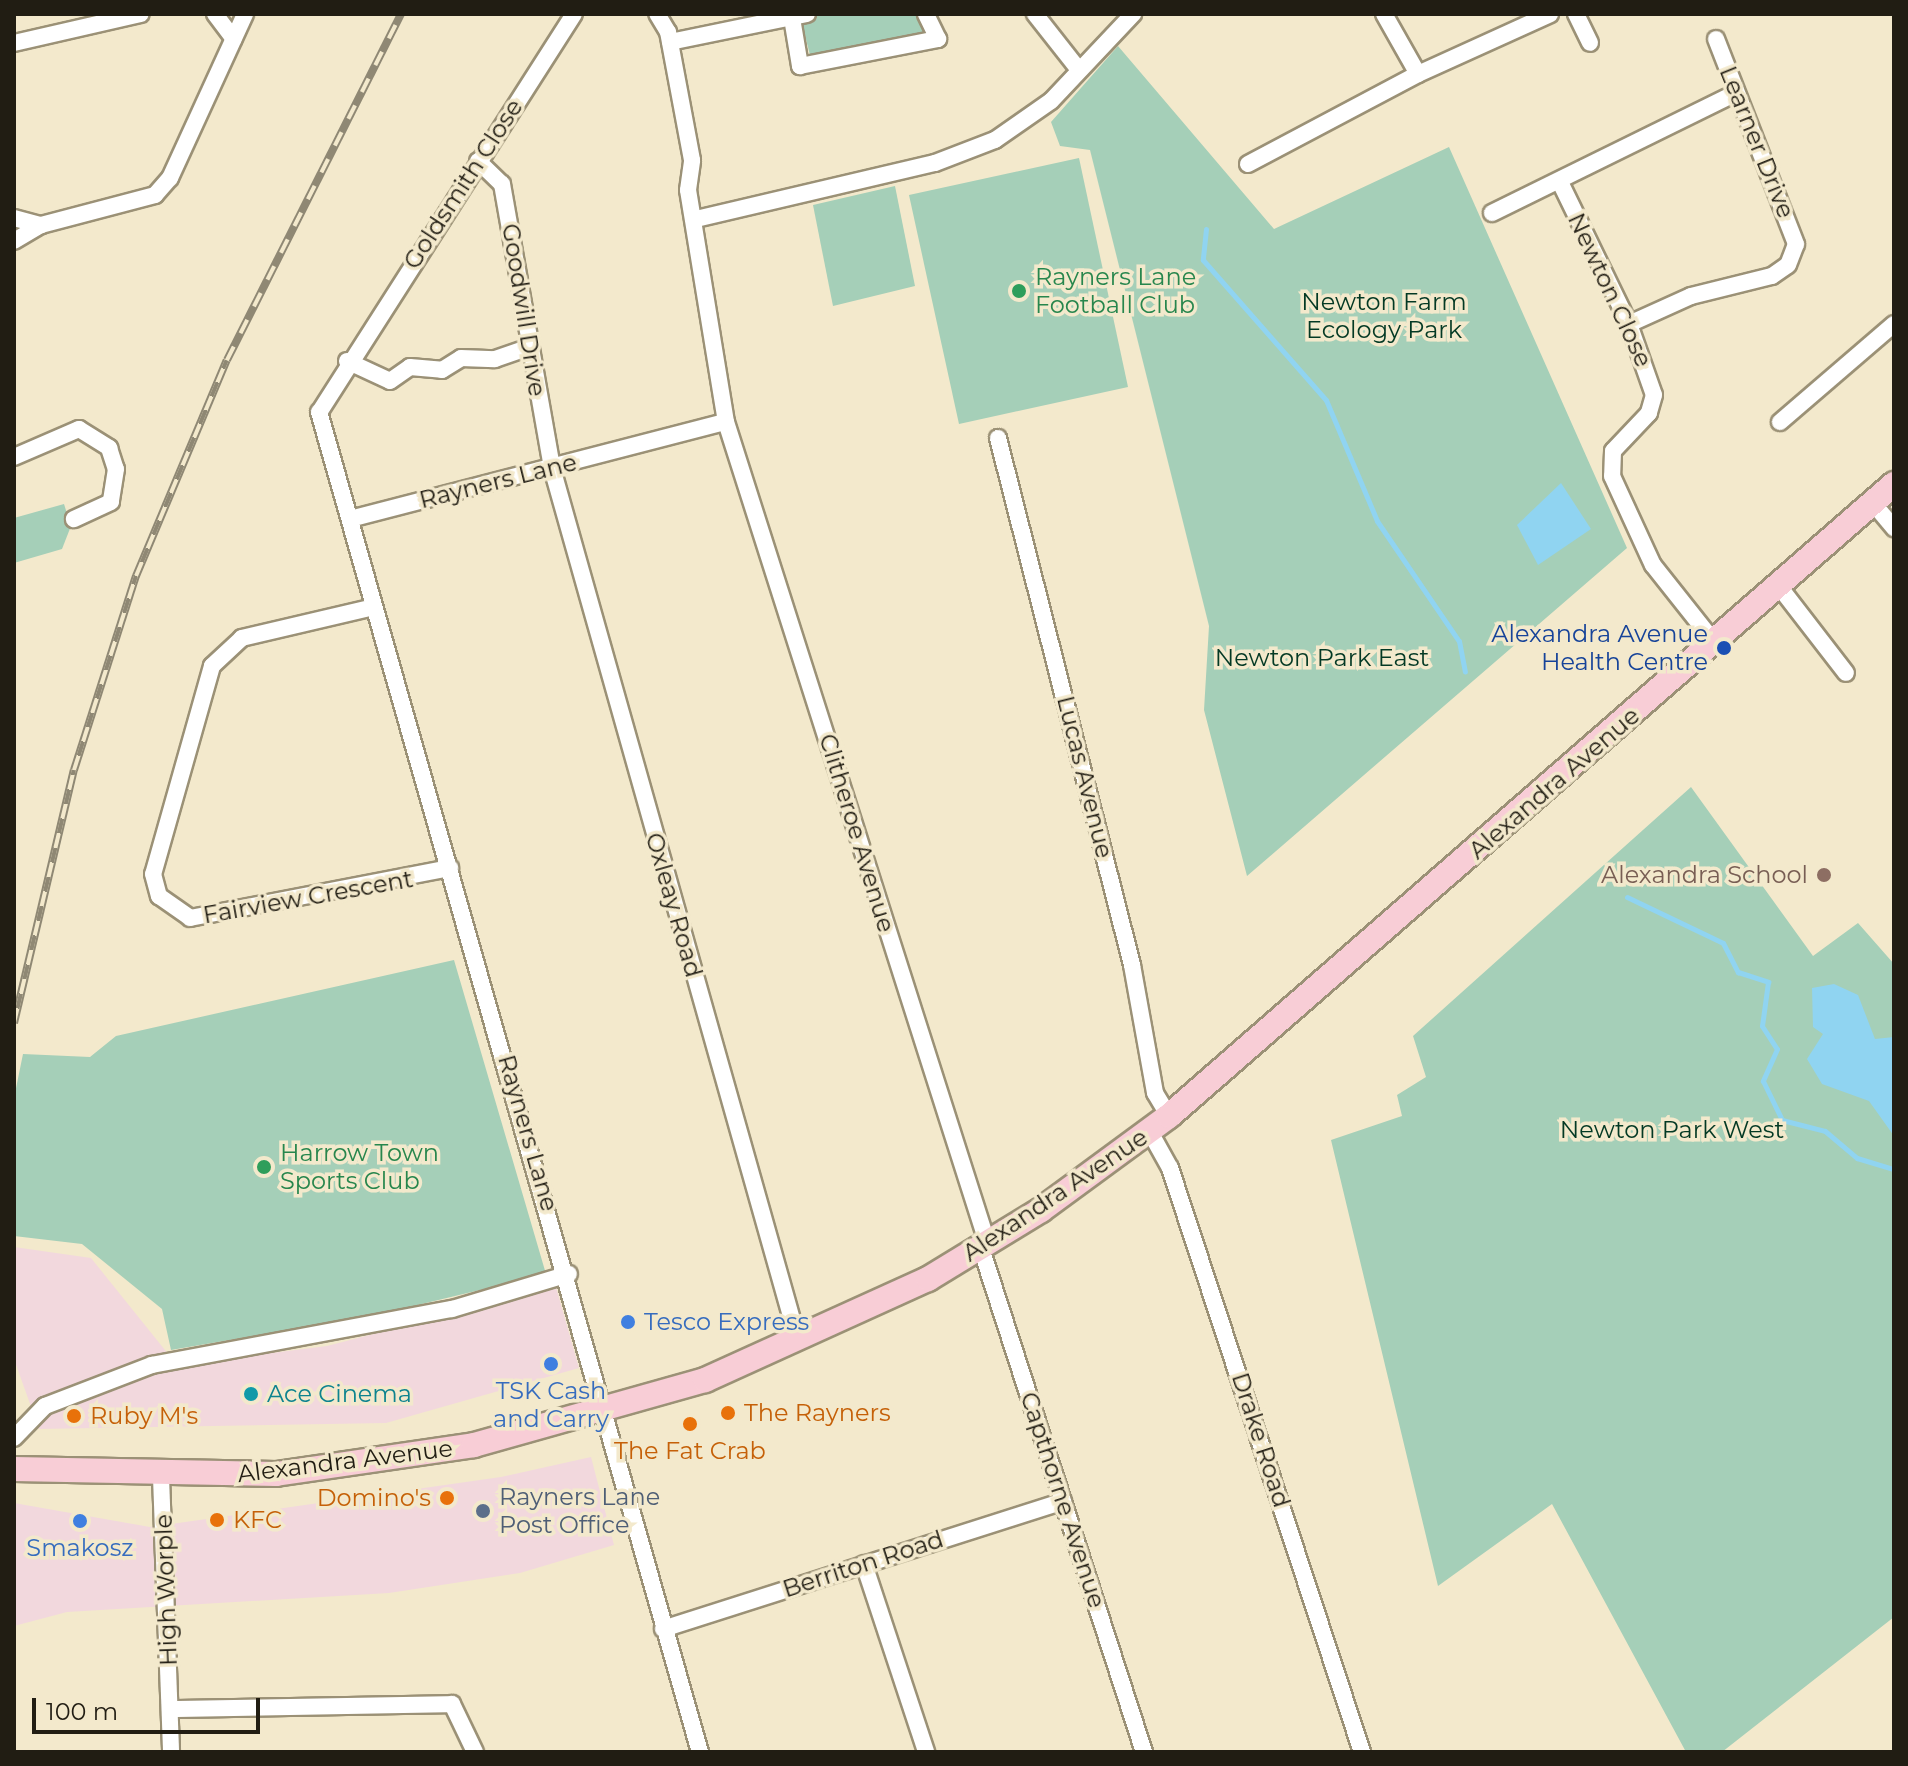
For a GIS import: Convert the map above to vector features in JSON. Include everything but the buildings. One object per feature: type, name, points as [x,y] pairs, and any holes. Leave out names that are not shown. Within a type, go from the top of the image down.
[{"type":"main road","name":"Alexandra Avenue","points":[[14,1469],[161,1477],[276,1474],[396,1460],[705,1380],[798,1341],[984,1246],[1150,1132],[1894,484]]},
{"type":"street","points":[[14,43],[141,14]]},
{"type":"street","points":[[215,14],[234,39]]},
{"type":"street","points":[[14,241],[41,225],[155,195],[170,178],[245,14]]},
{"type":"street","name":"Goldsmith Close","points":[[350,519],[319,412],[350,357],[574,14]]},
{"type":"street","points":[[657,14],[670,42],[726,422]]},
{"type":"street","points":[[670,42],[799,16],[800,66],[938,39],[926,14]]},
{"type":"street","points":[[1035,14],[1079,70]]},
{"type":"street","points":[[696,219],[969,152],[1023,123],[1133,14]]},
{"type":"street","points":[[1384,14],[1418,74]]},
{"type":"street","points":[[1248,164],[1418,74],[1550,14]]},
{"type":"street","points":[[1576,14],[1590,43]]},
{"type":"street","name":"Learner Drive","points":[[1629,324],[1788,265],[1796,244],[1791,222],[1734,94],[1716,39]]},
{"type":"street","points":[[1492,213],[1734,94]]},
{"type":"street","name":"Goodwill Drive","points":[[478,161],[502,184],[552,468]]},
{"type":"street","name":"Newton Close","points":[[1560,182],[1629,324],[1654,395],[1649,413],[1613,451],[1612,476],[1653,565],[1714,642]]},
{"type":"street","points":[[14,218],[41,225]]},
{"type":"street","points":[[1780,422],[1894,324]]},
{"type":"street","points":[[350,357],[390,381],[410,367],[442,370],[467,356],[495,359],[529,347]]},
{"type":"street","name":"Rayners Lane","points":[[700,1752],[663,1629],[569,1274],[350,519],[726,422]]},
{"type":"street","name":"Clitheroe Avenue","points":[[726,422],[984,1246]]},
{"type":"street","points":[[14,457],[79,429],[109,448],[116,469],[111,502],[74,519]]},
{"type":"street","name":"Lucas Avenue","points":[[998,438],[1132,965],[1155,1093],[1169,1116]]},
{"type":"street","name":"Oxleay Road","points":[[552,468],[798,1341]]},
{"type":"street","points":[[1873,503],[1894,528]]},
{"type":"street","points":[[1778,585],[1846,673]]},
{"type":"street","name":"Fairview Crescent","points":[[374,607],[242,638],[212,666],[153,874],[159,896],[190,918],[450,868]]},
{"type":"street","name":"Drake Road","points":[[1150,1132],[1168,1161],[1362,1752]]},
{"type":"street","name":"Capthorne Avenue","points":[[984,1246],[1144,1752]]},
{"type":"street","points":[[14,1438],[45,1406],[152,1365],[452,1309],[569,1274]]},
{"type":"street","name":"High Worple","points":[[161,1477],[171,1752]]},
{"type":"street","name":"Berriton Road","points":[[663,1629],[1063,1501]]},
{"type":"street","points":[[864,1564],[926,1752]]},
{"type":"street","points":[[171,1709],[452,1704],[475,1752]]},
{"type":"shaded area","points":[[14,1247],[91,1258],[177,1365],[327,1346],[556,1287],[579,1368],[386,1423],[39,1429],[14,1359]]},
{"type":"shaded area","points":[[591,1457],[614,1545],[520,1573],[389,1593],[67,1612],[14,1626],[14,1503],[150,1527],[501,1477]]},
{"type":"green space","points":[[919,14],[927,33],[812,63],[800,16]]},
{"type":"green space","points":[[1118,46],[1274,229],[1449,147],[1627,548],[1247,876],[1204,710],[1209,626],[1090,150],[1060,146],[1051,122]]},
{"type":"green space","name":"Rayners Lane Football Club","points":[[1079,158],[1128,387],[959,424],[909,195]]},
{"type":"green space","points":[[895,186],[915,286],[833,306],[813,205]]},
{"type":"green space","points":[[64,504],[71,526],[62,549],[14,563],[14,518]]},
{"type":"green space","name":"Newton Park West","points":[[1691,787],[1813,956],[1858,923],[1894,964],[1894,1617],[1722,1752],[1686,1752],[1552,1504],[1438,1586],[1331,1140],[1402,1116],[1397,1095],[1426,1077],[1413,1036]]},
{"type":"green space","name":"Harrow Town Sports Club","points":[[454,960],[546,1274],[372,1316],[171,1350],[162,1309],[82,1244],[14,1236],[14,1098],[23,1054],[90,1057],[116,1036]]},
{"type":"water","points":[[1561,483],[1591,529],[1538,565],[1517,525]]},
{"type":"water","points":[[1834,984],[1858,995],[1875,1039],[1894,1037],[1894,1136],[1869,1101],[1822,1084],[1807,1059],[1823,1034],[1813,1027],[1812,988]]},
{"type":"waterway","points":[[1206,229],[1203,260],[1326,400],[1377,521],[1459,641],[1465,671]]},
{"type":"waterway","points":[[1627,897],[1723,943],[1738,972],[1768,982],[1762,1026],[1777,1049],[1763,1081],[1782,1120],[1825,1131],[1857,1158],[1894,1169]]},
{"type":"railway","points":[[14,1023],[74,770],[136,576],[227,360],[401,14]]},
{"type":"place","name":"Rayners Lane Football Club","points":[[1019,291]]},
{"type":"place","name":"Alexandra Avenue Health Centre","points":[[1724,648]]},
{"type":"place","name":"Alexandra School","points":[[1824,875]]},
{"type":"place","name":"Harrow Town Sports Club","points":[[264,1167]]},
{"type":"place","name":"Tesco Express","points":[[628,1322]]},
{"type":"place","name":"TSK Cash and Carry","points":[[551,1364]]},
{"type":"place","name":"Ace Cinema","points":[[251,1394]]},
{"type":"place","name":"The Rayners","points":[[728,1413]]},
{"type":"place","name":"Ruby M's","points":[[74,1416]]},
{"type":"place","name":"The Fat Crab","points":[[690,1424]]},
{"type":"place","name":"Domino's","points":[[447,1498]]},
{"type":"place","name":"Rayners Lane Post Office","points":[[483,1511]]},
{"type":"place","name":"KFC","points":[[217,1520]]},
{"type":"place","name":"Smakosz","points":[[80,1521]]},
{"type":"park label","name":"Newton Farm Ecology Park","points":[[1384,316]]},
{"type":"park label","name":"Newton Park East","points":[[1322,658]]}]
